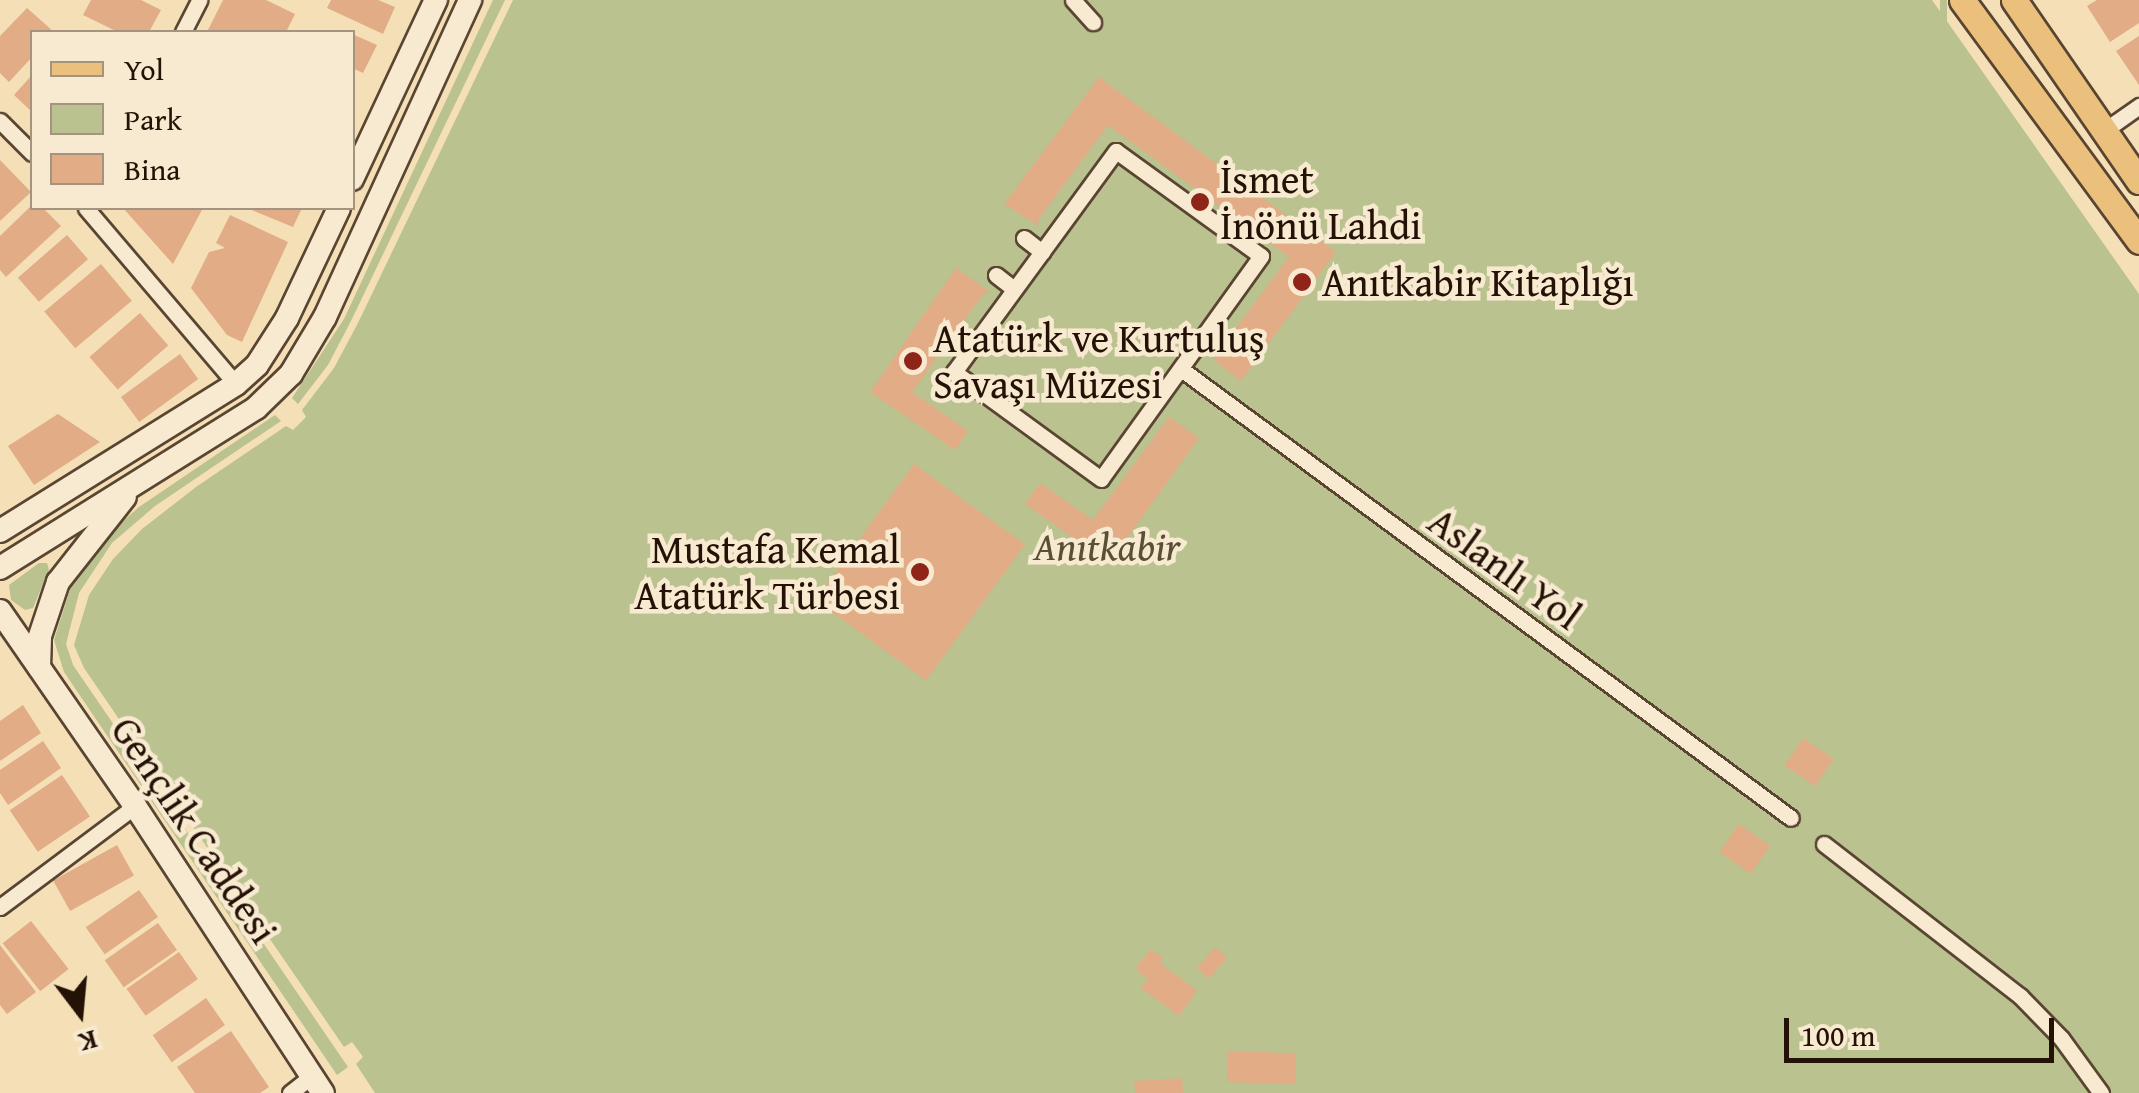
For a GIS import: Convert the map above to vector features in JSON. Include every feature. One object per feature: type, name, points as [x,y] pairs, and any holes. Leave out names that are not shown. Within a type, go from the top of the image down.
[{"type":"main road","points":[[355,173],[436,0]]},
{"type":"main road","points":[[0,568],[256,408],[291,374],[333,301],[470,0]]},
{"type":"main road","points":[[1962,0],[2139,241]]},
{"type":"main road","points":[[2014,0],[2139,181]]},
{"type":"main road","points":[[0,531],[236,384],[272,346],[338,210]]},
{"type":"main road","points":[[39,667],[42,625],[58,582],[136,483]]},
{"type":"main road","name":"Gençlik Caddesi","points":[[0,611],[135,806],[318,1084]]},
{"type":"street","points":[[184,30],[199,0]]},
{"type":"street","points":[[1073,0],[1094,22]]},
{"type":"street","points":[[2105,130],[2139,106]]},
{"type":"street","points":[[0,122],[30,151]]},
{"type":"street","points":[[1116,151],[1262,256],[1102,479],[954,372],[1042,252],[1116,151]]},
{"type":"street","points":[[91,210],[236,384]]},
{"type":"street","points":[[1024,238],[1042,252]]},
{"type":"street","points":[[996,275],[1014,290]]},
{"type":"street","name":"Aslanlı Yol","points":[[1180,369],[1790,818]]},
{"type":"street","points":[[1017,441],[1028,426]]},
{"type":"street","points":[[0,907],[135,806]]},
{"type":"street","points":[[1824,844],[2020,996],[2061,1038],[2102,1093]]},
{"type":"street","points":[[290,1093],[318,1084]]},
{"type":"green space","points":[[493,0],[505,0],[351,321],[328,365],[298,404],[292,398],[344,319]]},
{"type":"green space","name":"Anıtkabir","points":[[513,0],[1932,0],[2139,294],[2139,1093],[375,1093],[356,1064],[363,1057],[352,1042],[344,1047],[84,668],[74,645],[89,595],[113,559],[142,529],[196,487],[286,426],[293,430],[306,417],[302,410],[334,368],[358,323]]},
{"type":"green space","points":[[1940,0],[1947,0],[1947,343],[1940,343]]},
{"type":"green space","points":[[275,415],[281,421],[155,506],[112,543],[79,593],[66,644],[73,665],[348,1067],[337,1075],[64,672],[54,640],[72,583],[87,556],[108,534],[139,507]]},
{"type":"green space","points":[[39,563],[47,563],[49,570],[33,608],[25,610],[11,600],[9,585]]},
{"type":"building","points":[[91,0],[141,0],[161,10],[150,30],[114,30],[83,15]]},
{"type":"building","points":[[223,0],[266,0],[295,14],[287,30],[208,30]]},
{"type":"building","points":[[331,0],[378,0],[395,7],[383,34],[327,8]]},
{"type":"building","points":[[2097,0],[2139,0],[2139,23],[2110,42],[2087,6]]},
{"type":"building","points":[[27,8],[52,30],[30,30],[30,59],[9,82],[0,73],[0,36]]},
{"type":"building","points":[[355,35],[377,45],[363,73],[355,69]]},
{"type":"building","points":[[2139,36],[2139,85],[2116,51]]},
{"type":"building","points":[[30,77],[30,110],[14,95]]},
{"type":"building","points":[[1099,77],[1336,252],[1241,381],[1213,359],[1289,257],[1108,125],[1038,220],[1039,226],[1004,204]]},
{"type":"building","points":[[0,160],[30,193],[0,221]]},
{"type":"building","points":[[30,207],[30,210],[45,210],[61,226],[6,277],[0,270],[0,236]]},
{"type":"building","points":[[125,210],[202,210],[173,264]]},
{"type":"building","points":[[252,210],[301,210],[293,227]]},
{"type":"building","points":[[230,215],[288,242],[242,342],[227,335],[191,288],[209,252],[225,248],[216,243]]},
{"type":"building","points":[[67,235],[88,259],[39,302],[18,278]]},
{"type":"building","points":[[101,264],[132,301],[75,348],[44,312]]},
{"type":"building","name":"Atatürk ve Kurtuluş Savaşı Müzesi","points":[[956,268],[990,292],[984,293],[912,392],[968,431],[955,450],[870,392]]},
{"type":"building","points":[[140,313],[168,345],[118,389],[89,357]]},
{"type":"building","points":[[180,354],[198,379],[139,422],[121,397]]},
{"type":"building","points":[[58,414],[100,442],[34,485],[8,446]]},
{"type":"building","points":[[1169,417],[1199,438],[1109,563],[1025,504],[1040,483],[1093,520]]},
{"type":"building","name":"Mustafa Kemal Atatürk Türbesi","points":[[914,464],[1025,545],[926,680],[815,600]]},
{"type":"building","points":[[23,705],[41,733],[0,761],[0,721]]},
{"type":"building","points":[[1803,738],[1834,759],[1815,786],[1785,765]]},
{"type":"building","points":[[43,741],[61,768],[8,805],[0,793],[0,770]]},
{"type":"building","points":[[62,775],[90,816],[38,852],[10,810]]},
{"type":"building","points":[[1739,824],[1770,846],[1751,874],[1719,852]]},
{"type":"building","points":[[117,845],[134,876],[70,911],[53,880]]},
{"type":"building","points":[[139,890],[158,917],[105,954],[86,927]]},
{"type":"building","points":[[31,921],[69,969],[40,991],[3,943]]},
{"type":"building","points":[[158,923],[177,950],[124,987],[105,960]]},
{"type":"building","points":[[0,945],[36,992],[7,1014],[0,1005]]},
{"type":"building","points":[[1215,947],[1227,957],[1209,979],[1197,968]]},
{"type":"building","points":[[1151,949],[1164,959],[1160,963],[1197,991],[1179,1016],[1141,988],[1148,979],[1135,969]]},
{"type":"building","points":[[179,952],[198,979],[146,1016],[127,989]]},
{"type":"building","points":[[206,998],[225,1025],[172,1062],[153,1035]]},
{"type":"building","points":[[231,1031],[269,1087],[260,1093],[195,1093],[177,1067]]},
{"type":"building","points":[[1228,1051],[1296,1053],[1295,1084],[1227,1082]]},
{"type":"building","points":[[1182,1078],[1183,1093],[1135,1093],[1134,1081]]},
{"type":"place","name":"İsmet İnönü Lahdi","points":[[1200,202]]},
{"type":"place","name":"Anıtkabir Kitaplığı","points":[[1302,282]]},
{"type":"place","name":"Atatürk ve Kurtuluş Savaşı Müzesi","points":[[913,361]]},
{"type":"place","name":"Mustafa Kemal Atatürk Türbesi","points":[[920,572]]}]
